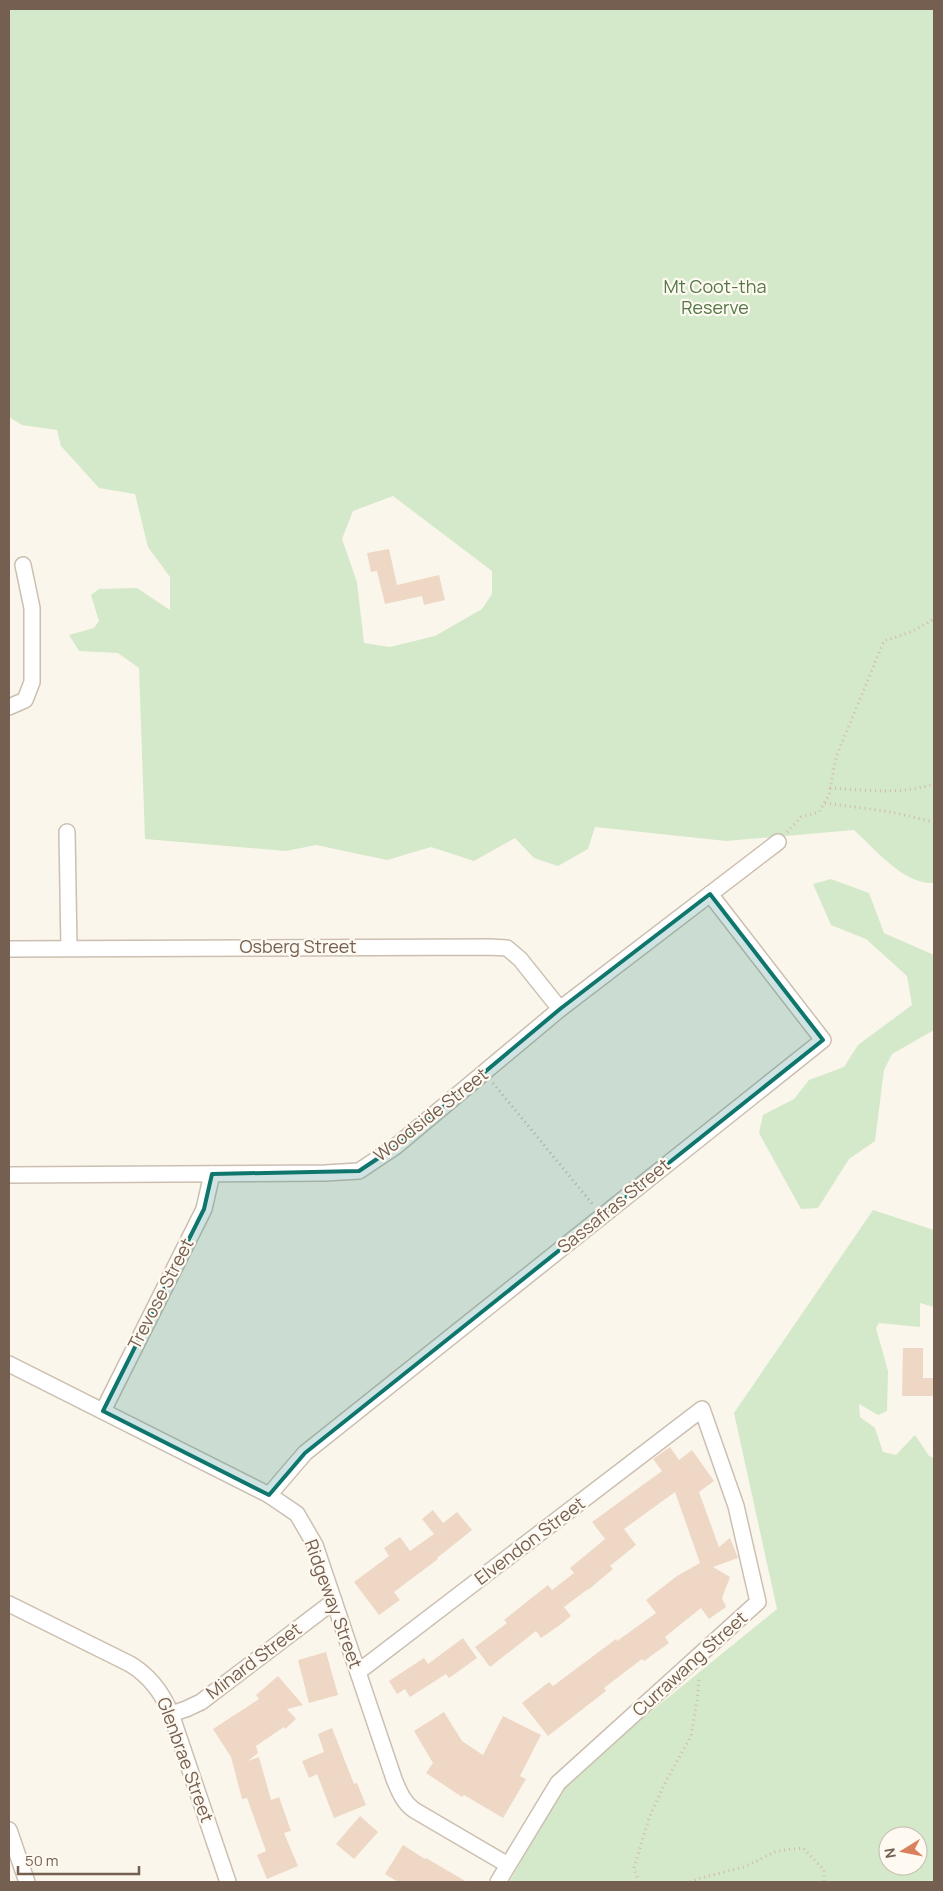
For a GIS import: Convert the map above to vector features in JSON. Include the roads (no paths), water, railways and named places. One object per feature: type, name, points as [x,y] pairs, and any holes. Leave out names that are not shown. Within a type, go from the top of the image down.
[{"type":"street","points":[[9,708],[25,700],[32,682],[32,608],[23,565]]},
{"type":"street","points":[[67,832],[69,948]]},
{"type":"street","name":"Woodside Street","points":[[9,1175],[359,1171],[396,1147],[560,1009],[778,842]]},
{"type":"street","name":"Sassafras Street","points":[[269,1495],[305,1453],[823,1040],[710,894]]},
{"type":"street","name":"Osberg Street","points":[[9,949],[507,948],[520,959],[560,1009]]},
{"type":"street","name":"Trevose Street","points":[[103,1411],[204,1209],[212,1174]]},
{"type":"street","name":"Ridgeway Street","points":[[9,1364],[269,1495],[297,1514],[315,1545],[394,1779],[404,1801],[414,1810],[508,1865]]},
{"type":"street","name":"Currawang Street","points":[[498,1882],[558,1783],[758,1602],[736,1506],[702,1409]]},
{"type":"street","name":"Elvendon Street","points":[[358,1672],[702,1409]]},
{"type":"street","name":"Minard Street","points":[[170,1714],[201,1702],[334,1601]]},
{"type":"street","name":"Glenbrae Street","points":[[9,1604],[138,1669],[158,1688],[170,1714],[228,1882]]},
{"type":"street","points":[[9,1830],[27,1882]]},
{"type":"park label","name":"Mt Coot-tha Reserve","points":[[715,297]]}]
